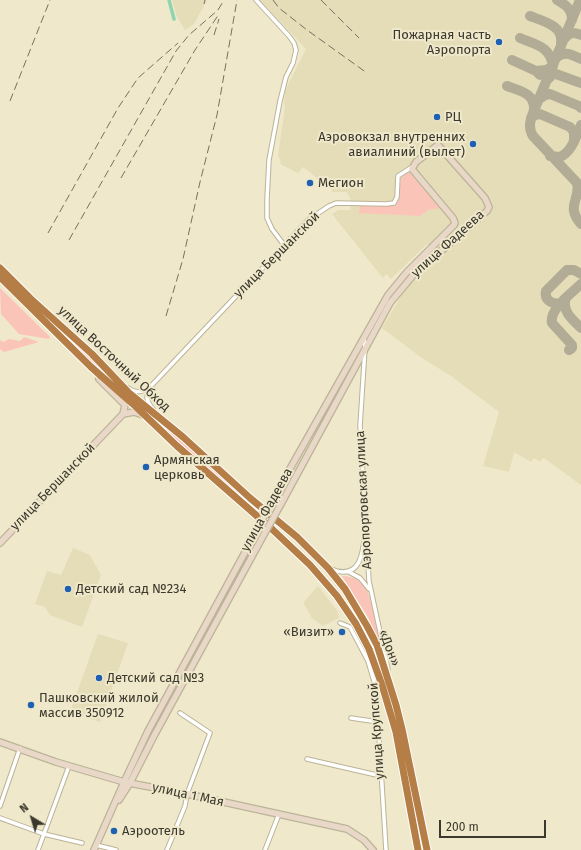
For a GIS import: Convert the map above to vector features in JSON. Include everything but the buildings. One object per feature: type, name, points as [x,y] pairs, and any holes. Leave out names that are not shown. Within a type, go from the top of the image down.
[{"type":"highway","name":"улица Восточный Обход","points":[[0,268],[31,299],[92,354],[129,393],[250,498]]},
{"type":"highway","name":"улица Восточный Обход","points":[[0,277],[91,367],[244,504]]},
{"type":"highway","name":"«Дон»","points":[[250,498],[297,537],[328,568],[345,589],[370,633],[376,645],[396,705],[404,736],[427,850]]},
{"type":"highway","name":"«Дон»","points":[[244,504],[310,565],[337,596],[356,624],[370,650],[396,732],[418,850]]},
{"type":"main road","name":"улица Фадеева","points":[[95,848],[124,782],[148,731],[274,497],[364,337],[372,329],[397,293],[420,267],[467,229],[487,210],[488,204],[485,198],[438,145],[416,162],[412,167],[413,172],[455,223],[453,227],[407,272],[382,303],[372,329],[365,348],[362,361],[292,482],[155,734],[130,783],[113,808]]},
{"type":"main road","points":[[435,245],[441,251]]},
{"type":"main road","points":[[91,367],[93,373],[125,405],[123,414],[134,412],[145,416]]},
{"type":"main road","name":"улица Бершанской","points":[[0,543],[123,414]]},
{"type":"main road","points":[[285,478],[288,482],[292,482]]},
{"type":"main road","points":[[148,731],[153,730],[155,734]]},
{"type":"main road","name":"улица 1 Мая","points":[[0,742],[70,766],[124,782],[187,794],[347,829],[364,840],[373,850]]},
{"type":"street","points":[[256,0],[289,36],[294,43],[296,50],[293,63],[286,77],[280,101],[270,160],[267,199],[267,218],[272,229],[284,245]]},
{"type":"street","name":"улица Бершанской","points":[[150,386],[308,220],[336,203],[394,203],[397,197],[398,176],[412,167]]},
{"type":"street","points":[[364,337],[365,348]]},
{"type":"street","name":"Аэропортовская улица","points":[[362,361],[360,426],[370,590],[396,705]]},
{"type":"street","points":[[112,376],[131,390],[138,392],[143,391],[150,386]]},
{"type":"street","points":[[150,386],[146,396],[147,401],[170,427]]},
{"type":"street","points":[[328,568],[342,573],[350,572],[357,565],[363,548],[366,527]]},
{"type":"street","points":[[350,572],[360,578],[370,590]]},
{"type":"street","name":"улица Крупской","points":[[340,623],[350,627],[368,661],[376,688],[386,850]]},
{"type":"street","points":[[167,850],[185,806],[187,794],[210,733],[180,713]]},
{"type":"street","points":[[351,718],[378,722]]},
{"type":"street","points":[[0,806],[20,748]]},
{"type":"street","points":[[307,759],[381,776]]},
{"type":"street","points":[[38,850],[70,766]]},
{"type":"street","points":[[265,850],[279,814]]},
{"type":"street","points":[[0,818],[44,834],[82,843]]},
{"type":"street","points":[[95,848],[116,850]]},
{"type":"shaded area","points":[[172,0],[207,0],[194,24],[185,30],[177,17]]},
{"type":"shaded area","points":[[260,0],[581,0],[581,485],[544,458],[540,462],[534,458],[531,462],[514,453],[509,472],[483,466],[499,412],[451,376],[422,358],[382,328],[404,291],[424,269],[438,260],[427,244],[391,279],[386,274],[383,278],[332,214],[338,210],[350,210],[351,200],[347,192],[332,192],[332,190],[303,167],[298,173],[280,164],[281,161],[278,156],[285,106],[285,91],[306,49]]},
{"type":"shaded area","points":[[408,171],[441,208],[428,210],[420,216],[359,213],[360,205],[396,202],[399,199],[401,180]]},
{"type":"shaded area","points":[[0,288],[50,337],[49,339],[19,334],[1,314]]},
{"type":"shaded area","points":[[52,323],[54,323],[257,506],[256,508],[254,509],[247,503],[135,403],[52,325]]},
{"type":"shaded area","points":[[24,337],[39,342],[4,352],[0,349],[0,340],[3,342],[9,339],[20,341]]},
{"type":"shaded area","name":"Детский сад №234","points":[[73,548],[90,555],[101,575],[82,627],[50,615],[45,607],[35,604],[47,571],[61,575]]},
{"type":"shaded area","points":[[342,576],[355,578],[366,587],[371,602],[383,655],[368,617]]},
{"type":"shaded area","points":[[318,586],[338,612],[339,618],[323,626],[312,618],[304,604],[304,602]]},
{"type":"shaded area","name":"Детский сад №3","points":[[98,634],[128,643],[100,722],[70,712]]},
{"type":"waterway","points":[[169,0],[174,19]]},
{"type":"taxiway","points":[[557,0],[568,8],[571,13],[572,20]]},
{"type":"taxiway","points":[[580,0],[533,113],[530,127],[533,136],[581,187]]},
{"type":"taxiway","points":[[530,16],[546,22],[556,28],[561,37],[561,43]]},
{"type":"taxiway","points":[[565,38],[572,33],[581,35]]},
{"type":"taxiway","points":[[520,38],[541,47],[549,54],[553,66],[546,70],[536,71]]},
{"type":"taxiway","points":[[556,58],[562,54],[565,54],[581,59]]},
{"type":"taxiway","points":[[512,60],[536,71],[540,75]]},
{"type":"taxiway","points":[[547,80],[552,75],[556,74],[581,83]]},
{"type":"taxiway","points":[[507,86],[522,91],[529,96],[534,104],[534,110]]},
{"type":"taxiway","points":[[539,99],[550,94],[581,108]]},
{"type":"taxiway","points":[[531,118],[540,114],[570,127],[574,132],[574,142]]},
{"type":"taxiway","points":[[550,156],[560,157],[564,155],[571,148],[581,125]]},
{"type":"taxiway","points":[[577,183],[578,189],[574,203],[574,212],[576,218],[581,224]]},
{"type":"taxiway","points":[[563,302],[550,302],[547,298],[546,291],[567,270],[574,270],[581,274]]},
{"type":"taxiway","points":[[569,350],[572,348],[572,345],[552,323],[552,318],[557,307],[581,284]]},
{"type":"taxiway","points":[[566,298],[566,311],[581,328]]},
{"type":"railway","points":[[10,101],[50,0]]},
{"type":"railway","points":[[204,4],[205,0]]},
{"type":"railway","points":[[69,240],[176,51],[189,35],[218,10],[224,0]]},
{"type":"railway","points":[[166,316],[183,259],[217,115],[237,0]]},
{"type":"railway","points":[[273,0],[279,8],[307,30],[367,73]]},
{"type":"railway","points":[[321,0],[359,38]]},
{"type":"railway","points":[[121,178],[195,50],[219,14]]},
{"type":"railway","points":[[214,35],[219,19]]},
{"type":"railway","points":[[48,233],[118,108],[138,78],[178,43]]},
{"type":"place","name":"Пожарная часть Аэропорта","points":[[499,42]]},
{"type":"place","name":"РЦ","points":[[437,117]]},
{"type":"place","name":"Аэровокзал внутренних авиалиний (вылет)","points":[[473,144]]},
{"type":"place","name":"Мегион","points":[[310,183]]},
{"type":"place","name":"Армянская церковь","points":[[146,467]]},
{"type":"place","name":"Детский сад №234","points":[[68,589]]},
{"type":"place","name":"«Визит»","points":[[342,632]]},
{"type":"place","name":"Детский сад №3","points":[[99,678]]},
{"type":"place","name":"Пашковский жилой массив 350912","points":[[31,705]]},
{"type":"place","name":"Аэроотель","points":[[114,831]]}]
